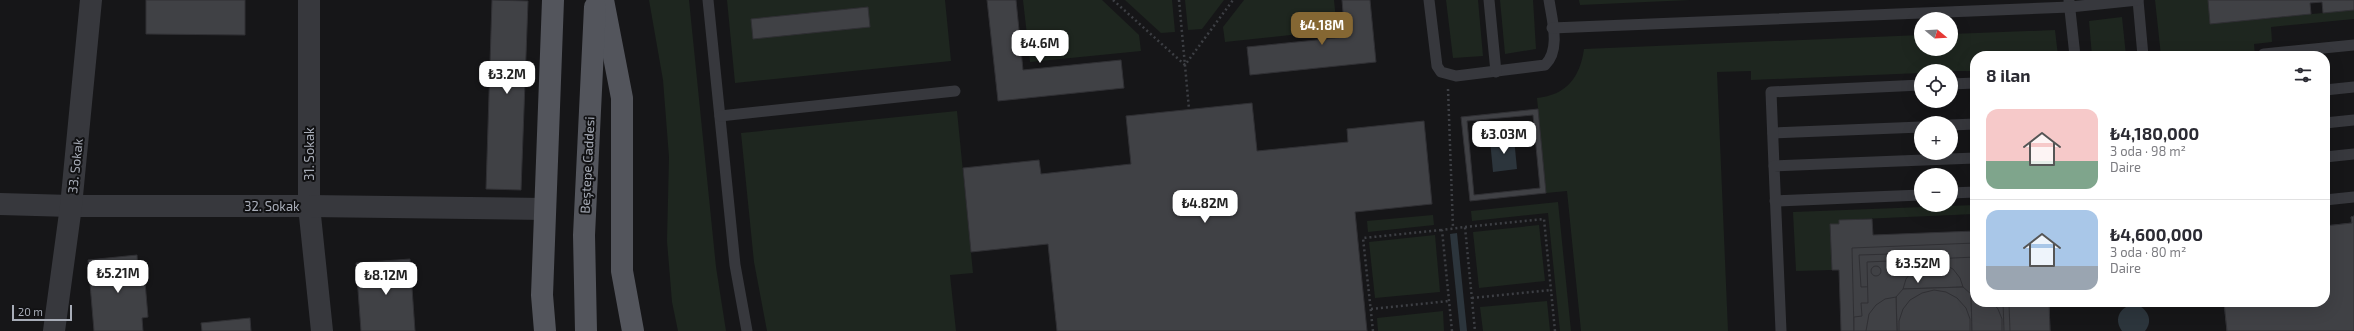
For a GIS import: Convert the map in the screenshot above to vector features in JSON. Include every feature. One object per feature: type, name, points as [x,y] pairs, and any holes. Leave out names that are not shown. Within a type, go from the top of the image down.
[{"type":"main road","points":[[539,331],[542,295],[553,0]]},
{"type":"main road","name":"Beştepe Caddesi","points":[[586,331],[584,236],[596,0]]},
{"type":"main road","points":[[603,0],[622,98],[622,271],[633,331]]},
{"type":"main road","points":[[542,295],[545,331]]},
{"type":"street","name":"33. Sokak","points":[[54,331],[71,206],[91,0]]},
{"type":"street","name":"31. Sokak","points":[[309,0],[309,206],[322,331]]},
{"type":"street","name":"32. Sokak","points":[[0,204],[71,206],[309,206],[545,209]]},
{"type":"lane","points":[[708,0],[735,265],[747,331]]},
{"type":"lane","points":[[1428,0],[1434,59],[1441,72],[1448,75],[1496,72],[1545,65],[1553,54],[1550,0]]},
{"type":"lane","points":[[1489,0],[1496,72]]},
{"type":"lane","points":[[1552,28],[2138,0],[2143,51]]},
{"type":"lane","points":[[2070,3],[2075,51]]},
{"type":"lane","points":[[2294,51],[2354,45]]},
{"type":"lane","points":[[1958,84],[1970,83]]},
{"type":"lane","points":[[1781,331],[1772,92],[1914,85]]},
{"type":"lane","points":[[2330,89],[2354,87]]},
{"type":"lane","points":[[720,116],[955,91]]},
{"type":"lane","points":[[2330,122],[2354,120]]},
{"type":"lane","points":[[1958,125],[1970,124]]},
{"type":"lane","points":[[1773,133],[1914,126]]},
{"type":"lane","points":[[2330,156],[2354,154]]},
{"type":"lane","points":[[1774,166],[1970,158]]},
{"type":"lane","points":[[1958,193],[1970,192]]},
{"type":"lane","points":[[1776,201],[1914,195]]},
{"type":"lane","points":[[2330,199],[2354,197]]},
{"type":"path","points":[[1113,0],[1185,65]]},
{"type":"path","points":[[1179,0],[1189,109]]},
{"type":"path","points":[[1185,65],[1233,0]]},
{"type":"path","points":[[1448,75],[1453,228]]},
{"type":"path","points":[[1373,331],[1363,238],[1544,219],[1555,331]]},
{"type":"path","points":[[1465,227],[1475,331]]},
{"type":"path","points":[[1442,230],[1452,331]]},
{"type":"path","points":[[1472,298],[1551,290]]},
{"type":"path","points":[[1370,309],[1449,301]]},
{"type":"shaded area","points":[[649,0],[689,0],[716,267],[726,331],[678,331],[672,302],[667,241],[669,157],[663,80]]},
{"type":"shaded area","points":[[727,0],[945,0],[951,61],[735,83]],"holes":[[[867,7],[869,27],[753,39],[752,19]]]},
{"type":"shaded area","points":[[1023,0],[1102,0],[1139,35],[1141,51],[1030,62]]},
{"type":"shaded area","points":[[1125,0],[1172,0],[1175,32],[1161,33]]},
{"type":"shaded area","points":[[1185,0],[1224,0],[1202,29],[1188,30]]},
{"type":"shaded area","points":[[1244,0],[1334,0],[1337,30],[1225,42],[1223,27]]},
{"type":"shaded area","points":[[1446,0],[1478,0],[1483,56],[1453,58]]},
{"type":"shaded area","points":[[1500,0],[1533,0],[1536,49],[1505,54]]},
{"type":"shaded area","points":[[1579,0],[1690,0],[1580,5]]},
{"type":"shaded area","points":[[2155,0],[2208,0],[2210,24],[2354,10],[2354,19],[2271,27],[2272,42],[2254,44],[2255,51],[2160,51]]},
{"type":"shaded area","points":[[2122,17],[2125,51],[2092,51],[2089,21]]},
{"type":"shaded area","points":[[2055,30],[2057,51],[1970,51],[1970,71],[1958,71],[1958,64],[1914,64],[1914,73],[1751,80],[1751,71],[1717,72],[1728,331],[1581,331],[1567,191],[1546,193],[1537,98],[1556,93],[1564,89],[1570,83],[1579,68],[1584,49],[1914,35],[1914,56],[1958,56],[1958,34]]},
{"type":"shaded area","points":[[957,111],[973,273],[950,275],[956,331],[767,331],[754,262],[741,133]]},
{"type":"shaded area","points":[[1514,138],[1517,169],[1493,172],[1490,140]]},
{"type":"shaded area","points":[[1558,202],[1571,331],[1560,331],[1548,213],[1472,221],[1471,211]]},
{"type":"shaded area","points":[[1970,205],[1970,214],[1839,220],[1839,224],[1830,224],[1832,270],[1796,271],[1793,212],[1914,207],[1914,212],[1958,212],[1958,206]]},
{"type":"shaded area","points":[[1433,215],[1434,225],[1368,232],[1367,221]]},
{"type":"shaded area","points":[[1539,225],[1545,281],[1479,288],[1473,232]]},
{"type":"shaded area","points":[[1457,233],[1467,331],[1460,331],[1450,234]]},
{"type":"shaded area","points":[[1435,235],[1440,292],[1375,298],[1369,242]]},
{"type":"shaded area","points":[[1547,301],[1550,331],[1483,331],[1480,307]]},
{"type":"shaded area","points":[[2125,307],[2143,308],[2149,319],[2148,327],[2145,331],[2122,331],[2119,326],[2118,318]]},
{"type":"shaded area","points":[[1443,311],[1444,331],[1378,331],[1377,318]]},
{"type":"building","points":[[146,0],[245,0],[245,35],[146,34]]},
{"type":"building","points":[[492,0],[528,1],[521,190],[486,189]]},
{"type":"building","points":[[987,0],[1016,0],[1023,70],[1121,60],[1124,88],[998,101]]},
{"type":"building","points":[[1342,0],[1370,0],[1376,62],[1250,75],[1247,47],[1345,37]]},
{"type":"building","points":[[2208,0],[2354,0],[2354,10],[2323,13],[2322,2],[2310,3],[2311,14],[2210,24]]},
{"type":"building","points":[[868,7],[870,27],[753,39],[751,19]]},
{"type":"building","points":[[1252,103],[1257,151],[1348,142],[1347,129],[1424,121],[1432,204],[1355,212],[1367,331],[1057,331],[1048,244],[971,252],[963,168],[1039,160],[1041,174],[1131,164],[1126,116]]},
{"type":"building","points":[[1538,109],[1546,193],[1470,201],[1461,117]],"holes":[[[1533,115],[1540,188],[1474,195],[1467,121]]]},
{"type":"building","points":[[2354,216],[2354,331],[2227,331],[2225,307],[2330,307],[2330,225],[2352,223],[2351,217]]},
{"type":"building","points":[[2354,216],[2354,331],[2227,331],[2225,307],[2330,307],[2330,225],[2352,223],[2351,217]]},
{"type":"building","points":[[1872,219],[1873,235],[1970,231],[1970,307],[2049,307],[2050,331],[1841,331],[1839,270],[1832,270],[1830,224],[1839,224],[1839,220]]},
{"type":"building","points":[[1970,243],[1970,307],[2016,307],[2017,331],[1854,331],[1852,248]]},
{"type":"building","points":[[1891,254],[1893,286],[1861,287],[1859,255]]},
{"type":"building","points":[[137,255],[138,271],[144,270],[148,317],[142,318],[143,331],[94,331],[88,260]]},
{"type":"building","points":[[1970,257],[1970,307],[2003,307],[2004,331],[1854,331],[1854,317],[1862,316],[1861,303],[1868,303],[1867,262]]},
{"type":"building","points":[[410,259],[415,331],[361,331],[356,263]]},
{"type":"building","points":[[1933,263],[1943,264],[1953,269],[1960,278],[1963,287],[1903,289],[1906,279],[1912,271],[1922,265]]},
{"type":"building","points":[[1874,266],[1878,266],[1880,267],[1880,275],[1874,276],[1871,273],[1871,269]]},
{"type":"building","points":[[1963,287],[1970,293],[1972,331],[1897,331],[1896,297],[1903,289]]},
{"type":"building","points":[[1934,290],[1946,292],[1957,298],[1966,308],[1970,319],[1970,331],[1899,331],[1899,321],[1903,309],[1910,300],[1922,293]]},
{"type":"building","points":[[1896,297],[1897,331],[1866,331],[1869,314],[1876,305],[1885,299]]},
{"type":"building","points":[[1971,307],[1996,307],[2002,319],[2002,331],[1972,331]]},
{"type":"building","points":[[2009,307],[2049,307],[2050,331],[2010,331]]},
{"type":"building","points":[[250,318],[251,331],[202,331],[201,323]]}]
